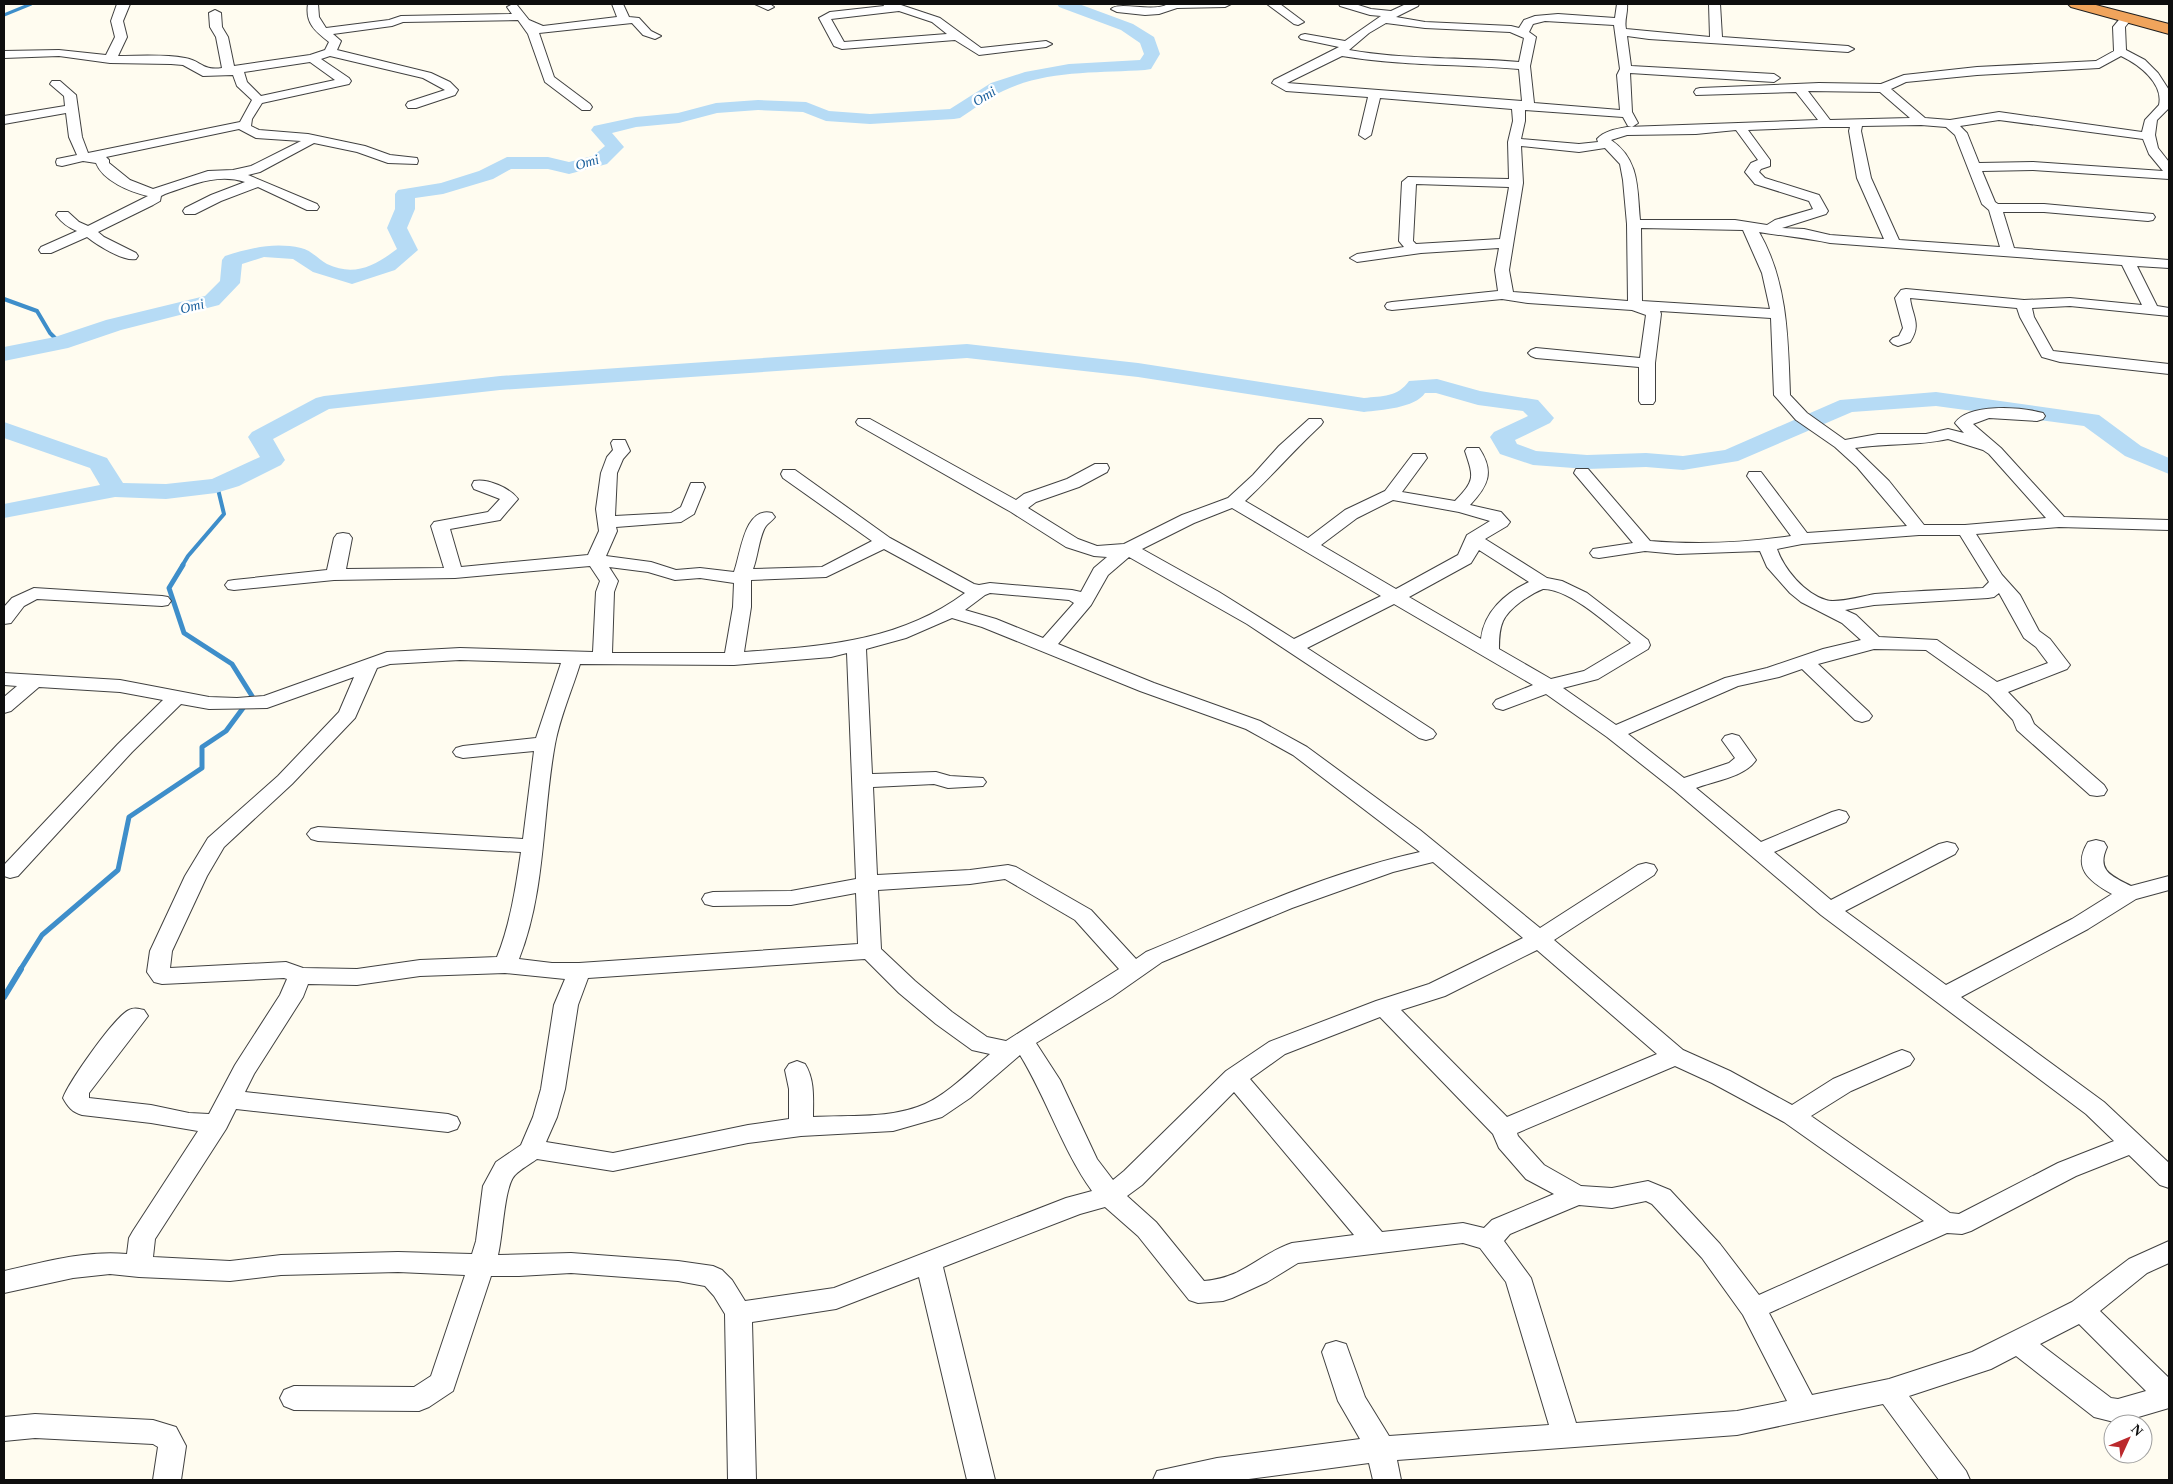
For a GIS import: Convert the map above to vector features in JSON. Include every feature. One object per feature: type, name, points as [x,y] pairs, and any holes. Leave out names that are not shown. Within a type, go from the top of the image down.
[{"type":"highway","points":[[2076,4],[2169,16]]},
{"type":"highway","points":[[2126,10],[2169,29]]},
{"type":"street","points":[[110,59],[121,37],[117,21],[124,4]]},
{"type":"street","points":[[313,4],[312,13],[315,26],[336,41],[330,52]]},
{"type":"street","points":[[401,19],[405,4]]},
{"type":"street","points":[[511,4],[534,34],[549,79],[586,107]]},
{"type":"street","points":[[618,4],[623,13],[623,20]]},
{"type":"street","points":[[1117,9],[1145,12],[1172,7],[1172,4],[1189,6],[1224,4]]},
{"type":"street","points":[[1273,4],[1298,22]]},
{"type":"street","points":[[1414,4],[1388,17],[1344,49],[1278,84],[1286,87],[1375,95],[1626,114],[1626,112]]},
{"type":"street","points":[[1622,4],[1620,27],[1626,69],[1623,75],[1626,112],[1633,125],[1632,130]]},
{"type":"street","points":[[1715,4],[1716,40]]},
{"type":"street","points":[[1352,5],[1388,17],[1425,25],[1511,29],[1530,37],[1524,66],[1528,82],[1514,142],[1516,183],[1502,270],[1506,292],[1502,295]]},
{"type":"street","points":[[959,36],[842,46],[838,44],[825,18],[830,15],[893,6],[936,20],[959,36],[979,52],[1046,44]]},
{"type":"street","points":[[2120,52],[2119,26],[2126,10]]},
{"type":"street","points":[[215,13],[216,27],[222,37],[234,71],[241,83],[258,100]]},
{"type":"street","points":[[1521,32],[1526,28],[1528,22],[1545,17],[1620,27],[1650,36],[1848,49]]},
{"type":"street","points":[[324,32],[392,23],[401,19],[522,20],[542,30],[635,20],[647,32],[655,36]]},
{"type":"street","points":[[1327,29],[1359,37]]},
{"type":"street","points":[[1305,37],[1380,59],[1476,62],[1524,66]]},
{"type":"street","points":[[4,55],[59,53],[110,59],[171,60],[186,62],[189,66],[203,72],[234,71],[312,58],[330,52],[419,74],[435,79],[449,86],[452,90],[451,92],[412,105]]},
{"type":"street","points":[[1700,92],[1800,88],[1883,88],[1904,79],[1968,72],[2099,64],[2120,52]]},
{"type":"street","points":[[2120,52],[2141,62],[2162,86],[2167,100],[2165,105],[2150,121],[2147,136],[2152,148],[2169,169]]},
{"type":"street","points":[[62,162],[244,125],[258,100],[346,81],[312,58]]},
{"type":"street","points":[[1626,69],[1774,78]]},
{"type":"street","points":[[56,84],[70,95],[76,139],[85,158]]},
{"type":"street","points":[[1800,88],[1828,125]]},
{"type":"street","points":[[1883,88],[1921,121]]},
{"type":"street","points":[[1365,134],[1375,95]]},
{"type":"street","points":[[4,120],[73,108]]},
{"type":"street","points":[[1635,306],[1634,224],[1630,180],[1626,163],[1603,139],[1612,134],[1632,130],[1646,132],[1723,129],[1739,126],[1921,121],[1950,124],[1999,116],[2147,136]]},
{"type":"street","points":[[1857,123],[1855,131],[1864,178],[1893,243]]},
{"type":"street","points":[[1950,124],[1961,133],[1989,204],[1995,208],[2044,208],[2148,217]]},
{"type":"street","points":[[244,125],[244,128],[256,134],[308,138],[360,149],[388,159],[412,161]]},
{"type":"street","points":[[1739,126],[1764,160],[1765,163],[1756,166],[1752,172],[1760,181],[1814,198],[1821,211],[1780,223],[1770,229]]},
{"type":"street","points":[[85,158],[103,160],[102,164],[122,182],[134,189],[154,194],[208,176],[233,174],[266,165],[308,143],[310,140],[308,138]]},
{"type":"street","points":[[1514,142],[1579,148],[1608,144]]},
{"type":"street","points":[[1974,167],[2033,166],[2169,175]]},
{"type":"street","points":[[233,174],[258,182],[312,207]]},
{"type":"street","points":[[1421,249],[1411,247],[1406,241],[1409,182],[1413,180],[1516,183]]},
{"type":"street","points":[[190,211],[216,198],[258,182]]},
{"type":"street","points":[[46,250],[148,202],[155,198],[154,194]]},
{"type":"street","points":[[1995,208],[2008,252]]},
{"type":"street","points":[[63,215],[74,224],[89,230],[99,240],[131,256]]},
{"type":"street","points":[[1634,224],[1747,225],[1789,233],[1804,233],[1830,239],[2169,264]]},
{"type":"street","points":[[1747,225],[1754,233],[1772,276],[1777,299],[1776,314],[1779,322],[1782,395],[1790,407],[1842,445],[1891,492],[1919,530]]},
{"type":"street","points":[[1357,258],[1421,249],[1507,243]]},
{"type":"street","points":[[2127,261],[2152,312]]},
{"type":"street","points":[[1898,341],[1905,339],[1910,328],[1902,298],[1906,293],[1976,298],[2024,304],[2070,302],[2152,312],[2169,312]]},
{"type":"street","points":[[1392,306],[1502,295],[1528,299],[1776,314]]},
{"type":"street","points":[[2024,304],[2027,317],[2047,354],[2169,369]]},
{"type":"street","points":[[1635,306],[1647,309],[1654,314],[1647,363],[1648,401]]},
{"type":"street","points":[[1536,353],[1647,363]]},
{"type":"street","points":[[2037,416],[1996,414],[1971,416],[1963,423],[1977,437],[1995,450],[2059,522]]},
{"type":"street","points":[[864,422],[1017,508],[1072,544],[1094,551],[1105,552],[1128,549],[1212,597],[1237,609],[1426,734]]},
{"type":"street","points":[[1047,646],[1085,601],[1100,572],[1128,549],[1196,516],[1234,502],[1259,479],[1285,449],[1315,422]]},
{"type":"street","points":[[1842,445],[1878,439],[1926,439],[1948,434],[1969,439],[1995,450]]},
{"type":"street","points":[[595,560],[608,531],[605,509],[606,487],[615,457],[622,451],[619,444]]},
{"type":"street","points":[[1460,507],[1479,485],[1482,476],[1473,451]]},
{"type":"street","points":[[1310,545],[1351,514],[1391,496],[1419,458]]},
{"type":"street","points":[[1017,508],[1030,498],[1073,483],[1101,468]]},
{"type":"street","points":[[1582,473],[1644,546]]},
{"type":"street","points":[[789,474],[884,542],[968,588],[979,591]]},
{"type":"street","points":[[1755,476],[1802,539]]},
{"type":"street","points":[[455,573],[447,554],[440,526],[494,516],[509,499],[505,495],[480,485]]},
{"type":"street","points":[[607,522],[675,518],[688,510],[697,487]]},
{"type":"street","points":[[1293,647],[1465,559],[1470,551],[1473,539],[1501,522],[1495,516],[1460,507],[1391,496]]},
{"type":"street","points":[[1234,502],[1548,686],[1614,733],[1681,786],[1829,910],[1946,995],[2095,1108],[2169,1178]]},
{"type":"street","points":[[766,517],[757,525],[756,534],[748,550],[749,557],[742,575],[826,572],[884,542]]},
{"type":"street","points":[[1599,552],[1644,546],[1677,549],[1767,545],[1802,539],[1919,530],[1965,530],[2059,522],[2166,529]]},
{"type":"street","points":[[1965,530],[1999,582],[2011,595],[2031,634],[2043,643],[2060,665],[1995,690]]},
{"type":"street","points":[[334,575],[339,565],[343,538]]},
{"type":"street","points":[[1473,539],[1543,583],[1567,588],[1639,640],[1641,645],[1591,675],[1548,686],[1503,704]]},
{"type":"street","points":[[1767,545],[1773,563],[1807,598],[1849,619],[1874,643]]},
{"type":"street","points":[[595,560],[609,581],[605,592],[602,658]]},
{"type":"street","points":[[234,585],[334,575],[455,573],[595,560],[651,567],[675,575],[700,574],[731,578],[742,576],[745,591],[734,659]]},
{"type":"street","points":[[1825,607],[1874,600],[1988,593],[1999,582]]},
{"type":"street","points":[[1489,651],[1492,621],[1508,605],[1533,586],[1543,583]]},
{"type":"street","points":[[4,679],[120,686],[209,703],[267,702],[387,658],[420,655],[734,659],[831,651],[856,646],[899,634],[951,612],[979,591],[990,588],[1022,592],[1072,594],[1085,601]]},
{"type":"street","points":[[4,619],[18,602],[34,594],[162,601]]},
{"type":"street","points":[[951,612],[989,623],[1147,687],[1253,725],[1300,750],[1350,790],[1413,835],[1540,939],[1675,1056],[1793,1116],[1945,1223]]},
{"type":"street","points":[[1614,733],[1732,682],[1805,662],[1830,653],[1874,643],[1930,644],[1995,690],[2023,719],[2024,726],[2097,790]]},
{"type":"street","points":[[856,646],[869,883],[870,951],[924,1002],[980,1044],[1016,1045],[1048,1080],[1087,1164],[1110,1196],[1147,1230],[1198,1292],[1223,1290],[1250,1279],[1292,1253],[1463,1233],[1489,1240],[1518,1278],[1566,1435]]},
{"type":"street","points":[[505,965],[514,943],[528,881],[545,743],[572,658]]},
{"type":"street","points":[[1805,662],[1862,716]]},
{"type":"street","points":[[369,664],[348,714],[285,780],[216,843],[196,876],[161,951],[158,972],[162,976],[286,970],[300,976],[358,977],[420,968],[505,965],[552,971],[579,971],[870,951]]},
{"type":"street","points":[[4,707],[34,681]]},
{"type":"street","points":[[10,871],[126,748],[178,696]]},
{"type":"street","points":[[1681,786],[1736,767],[1746,760],[1732,740]]},
{"type":"street","points":[[463,752],[516,748],[545,743]]},
{"type":"street","points":[[863,781],[936,778],[948,782],[976,782]]},
{"type":"street","points":[[1758,851],[1839,817]]},
{"type":"street","points":[[318,834],[532,846]]},
{"type":"street","points":[[2096,846],[2091,857],[2092,867],[2106,880],[2128,894]]},
{"type":"street","points":[[1829,910],[1948,849]]},
{"type":"street","points":[[535,1148],[544,1152],[613,1162],[748,1134],[801,1127],[893,1122],[933,1111],[961,1092],[1016,1045],[1104,991],[1154,957],[1284,903],[1388,866],[1436,855]]},
{"type":"street","points":[[738,1313],[836,1298],[1074,1205],[1110,1196],[1133,1178],[1235,1077],[1277,1048],[1384,1007],[1437,990],[1540,939],[1646,870]]},
{"type":"street","points":[[712,899],[791,898],[836,891],[869,883],[970,877],[1008,872],[1083,915],[1133,970]]},
{"type":"street","points":[[1946,995],[2080,924],[2128,894],[2169,883]]},
{"type":"street","points":[[535,1148],[533,1144],[545,1117],[553,1089],[566,1005],[579,971]]},
{"type":"street","points":[[139,1267],[142,1238],[217,1123],[243,1071],[298,985],[300,976]]},
{"type":"street","points":[[1384,1007],[1503,1129],[1508,1142],[1535,1172],[1577,1195],[1612,1198],[1648,1191],[1660,1197],[1711,1251],[1753,1308],[1805,1409]]},
{"type":"street","points":[[136,1016],[120,1033],[78,1090],[75,1098],[82,1106],[151,1114],[189,1122],[217,1123]]},
{"type":"street","points":[[1503,1129],[1675,1056]]},
{"type":"street","points":[[1793,1116],[1842,1085],[1902,1060]]},
{"type":"street","points":[[797,1070],[801,1089],[801,1127]]},
{"type":"street","points":[[1235,1077],[1375,1242]]},
{"type":"street","points":[[230,1099],[448,1123]]},
{"type":"street","points":[[1753,1308],[1774,1301],[1945,1223],[1962,1224],[2082,1162],[2133,1144]]},
{"type":"street","points":[[294,1398],[419,1399],[432,1392],[443,1382],[483,1264],[489,1241],[496,1186],[505,1169],[535,1148]]},
{"type":"street","points":[[1489,1240],[1500,1227],[1577,1195]]},
{"type":"street","points":[[1167,1480],[1217,1471],[1381,1449],[1737,1423],[1889,1391],[1981,1361],[2082,1310],[2138,1266],[2169,1251]]},
{"type":"street","points":[[4,1282],[72,1267],[130,1263],[139,1267],[230,1271],[281,1265],[398,1262],[520,1266],[571,1263],[678,1271],[713,1277],[723,1288],[738,1313],[742,1480]]},
{"type":"street","points":[[929,1262],[981,1480]]},
{"type":"street","points":[[2018,1342],[2104,1409],[2118,1411],[2169,1396],[2082,1310]]},
{"type":"street","points":[[1336,1352],[1352,1402],[1381,1449],[1387,1480]]},
{"type":"street","points":[[1889,1391],[1956,1480]]},
{"type":"street","points":[[4,1429],[35,1426],[153,1432],[166,1436],[172,1446],[167,1480]]},
{"type":"waterway","points":[[4,15],[31,4]]},
{"type":"waterway","name":"Omi","points":[[4,354],[60,343],[114,325],[212,301],[230,283],[232,260],[263,251],[298,253],[320,268],[352,278],[388,266],[408,250],[397,228],[405,209],[405,194],[443,188],[486,175],[507,163],[548,163],[569,168],[600,160],[615,147],[600,130],[636,122],[679,118],[716,108],[758,105],[806,107],[826,116],[870,119],[954,114],[997,87],[1031,76],[1069,69],[1145,65],[1152,54],[1148,41],[1127,27],[1065,4]]},
{"type":"waterway","points":[[4,299],[37,311],[50,333],[60,343]]},
{"type":"waterway","points":[[115,490],[179,491],[216,486],[230,481],[273,460],[260,437],[324,403],[500,383],[967,351],[1138,370],[1364,405],[1391,402],[1414,393],[1417,386],[1437,386],[1478,398],[1530,405],[1542,418],[1502,437],[1508,449],[1533,458],[1587,462],[1646,460],[1683,463],[1730,456],[1848,405],[1936,399],[2091,420],[2133,451],[2169,467]]},
{"type":"waterway","name":"Omi","points":[[4,429],[99,463],[115,490]]},
{"type":"waterway","points":[[182,566],[188,556],[224,514],[217,485]]},
{"type":"waterway","name":"Omi","points":[[4,511],[115,490]]},
{"type":"waterway","points":[[20,970],[42,935],[118,870],[129,817],[202,768],[202,747],[226,731],[252,696],[232,664],[184,633],[169,588],[183,565]]},
{"type":"waterway","points":[[4,997],[21,969]]}]
